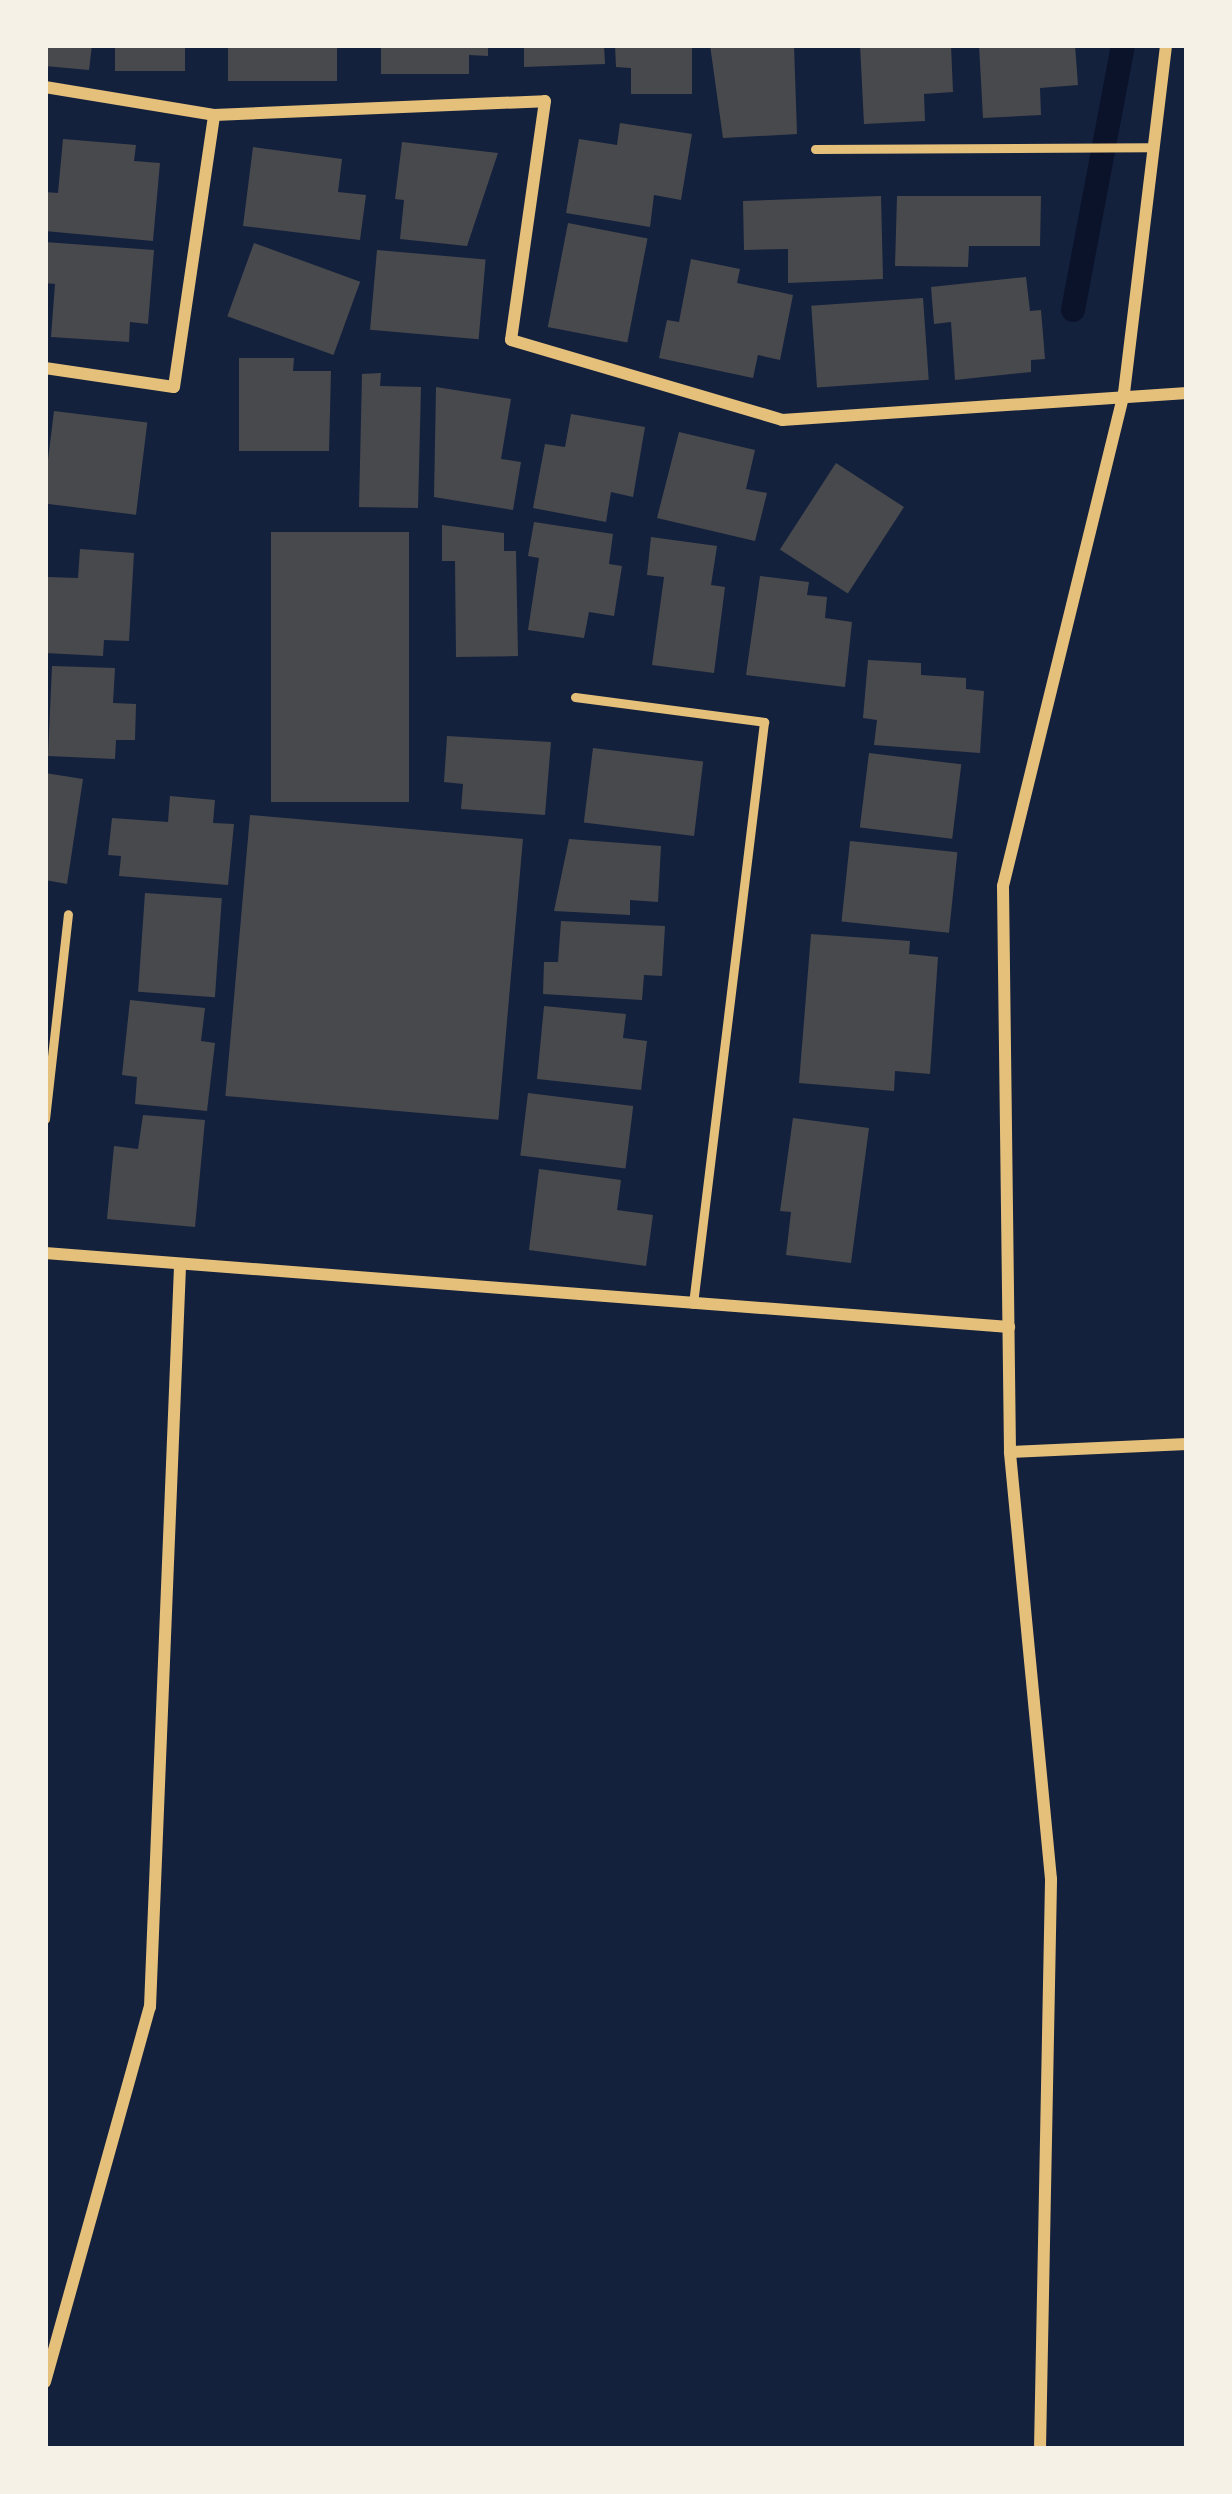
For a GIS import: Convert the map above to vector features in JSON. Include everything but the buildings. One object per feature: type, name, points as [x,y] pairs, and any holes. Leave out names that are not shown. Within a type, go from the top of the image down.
[{"type":"street","points":[[1040,2449],[1051,1880],[1010,1451],[1003,886],[1124,393],[1149,147],[1166,45]]},
{"type":"street","points":[[45,87],[214,115],[545,101],[511,340],[782,420],[1187,392]]},
{"type":"street","points":[[45,368],[174,387],[214,115]]},
{"type":"street","points":[[45,1252],[1009,1328]]},
{"type":"street","points":[[45,2382],[151,2007],[180,1265]]},
{"type":"street","points":[[1010,1451],[1187,1444]]},
{"type":"lane","points":[[815,149],[1149,147]]},
{"type":"lane","points":[[575,697],[764,722],[693,1304]]},
{"type":"lane","points":[[45,1119],[68,914]]},
{"type":"waterway","points":[[1073,310],[1123,45]]}]
